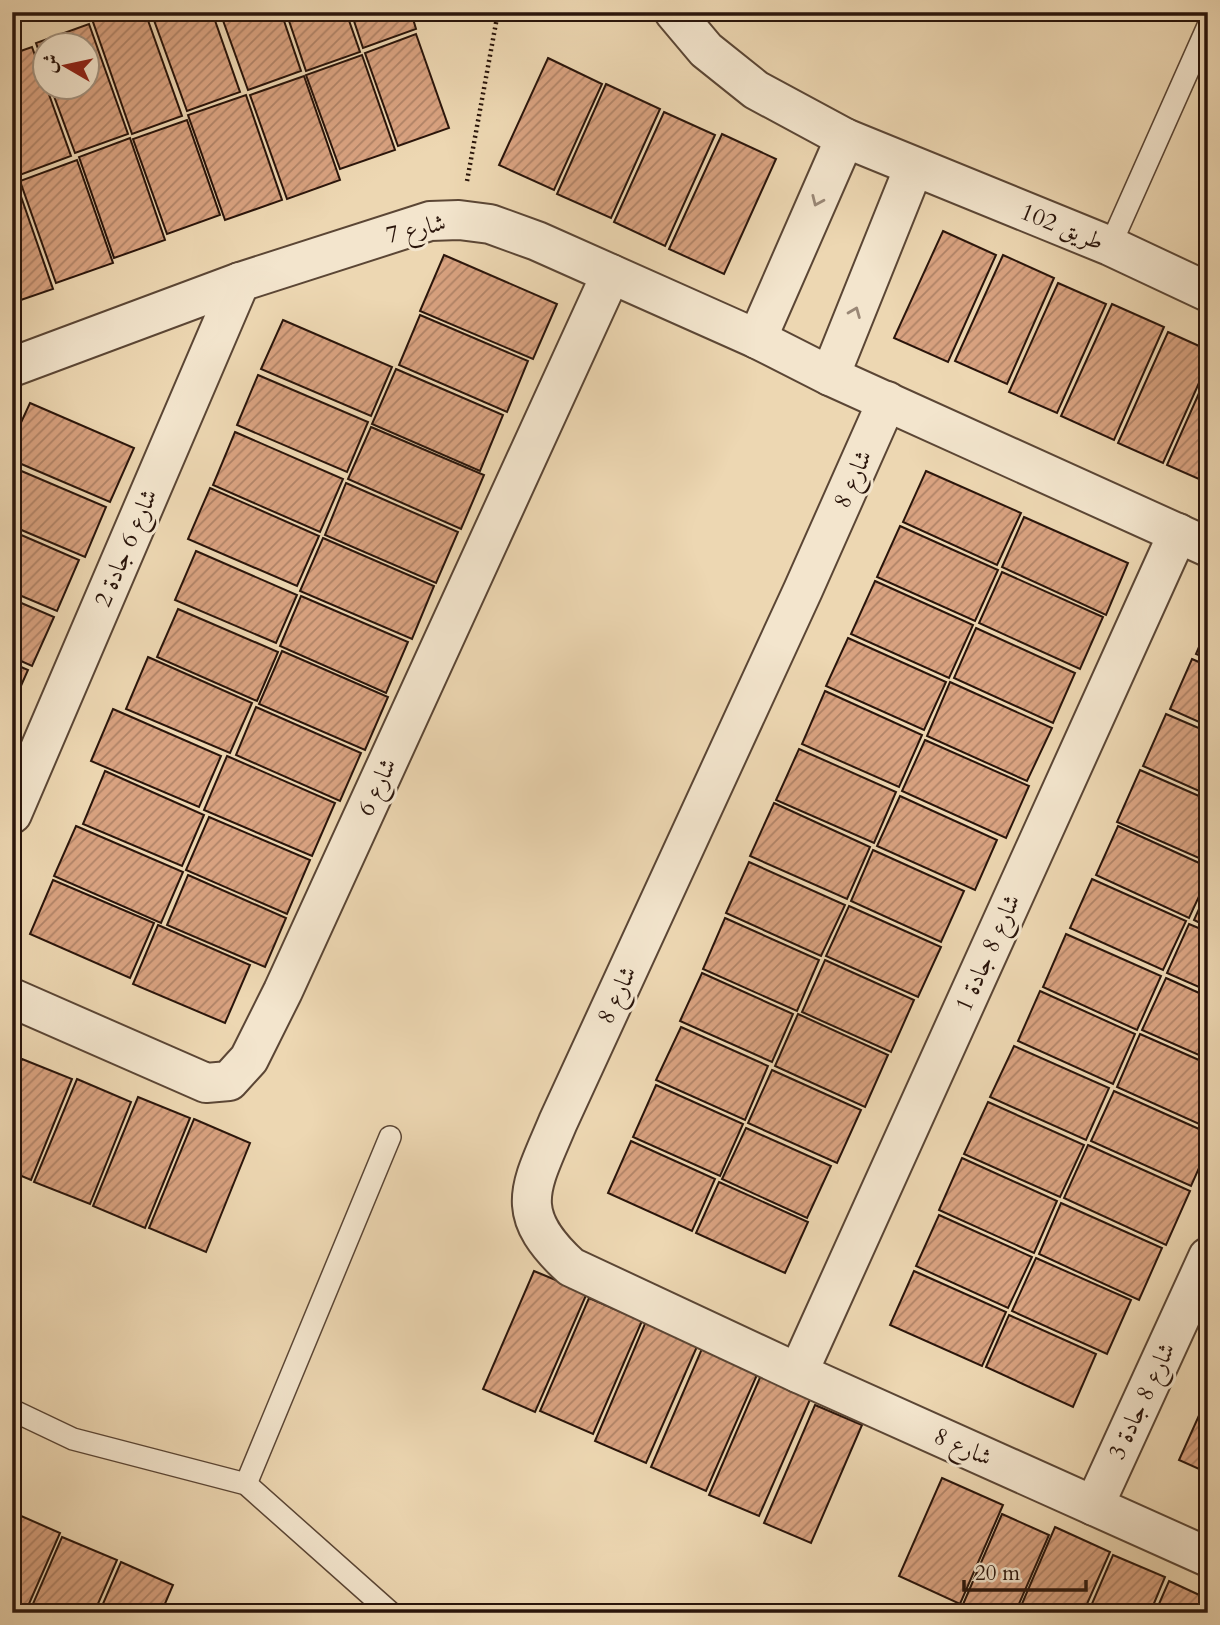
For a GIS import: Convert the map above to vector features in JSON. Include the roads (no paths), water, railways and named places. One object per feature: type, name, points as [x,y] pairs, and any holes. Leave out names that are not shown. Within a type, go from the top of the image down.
[{"type":"street","name":"طريق 102","points":[[674,12],[706,50],[756,90],[845,138],[1110,246],[1208,292]]},
{"type":"street","points":[[757,339],[845,138]]},
{"type":"street","points":[[830,376],[914,167]]},
{"type":"street","name":"شارع 7","points":[[12,367],[240,282],[430,221],[460,220],[490,225],[537,242],[757,339],[887,401]]},
{"type":"street","name":"شارع 6","points":[[12,998],[206,1083],[229,1081],[249,1059],[283,991],[611,274]]},
{"type":"street","name":"شارع 6 جادة 2","points":[[12,814],[240,282]]},
{"type":"street","points":[[887,401],[1193,540]]},
{"type":"street","name":"شارع 8","points":[[887,401],[558,1122],[533,1183],[530,1205],[537,1227],[548,1247],[571,1267],[798,1373],[1208,1557]]},
{"type":"street","name":"شارع 8 جادة 1","points":[[798,1373],[1193,540]]},
{"type":"street","name":"شارع 8 جادة 3","points":[[1094,1506],[1208,1257]]},
{"type":"lane","points":[[1110,246],[1208,26]]},
{"type":"lane","points":[[246,1484],[390,1137]]},
{"type":"lane","points":[[12,1410],[73,1439],[246,1484],[391,1613]]}]
